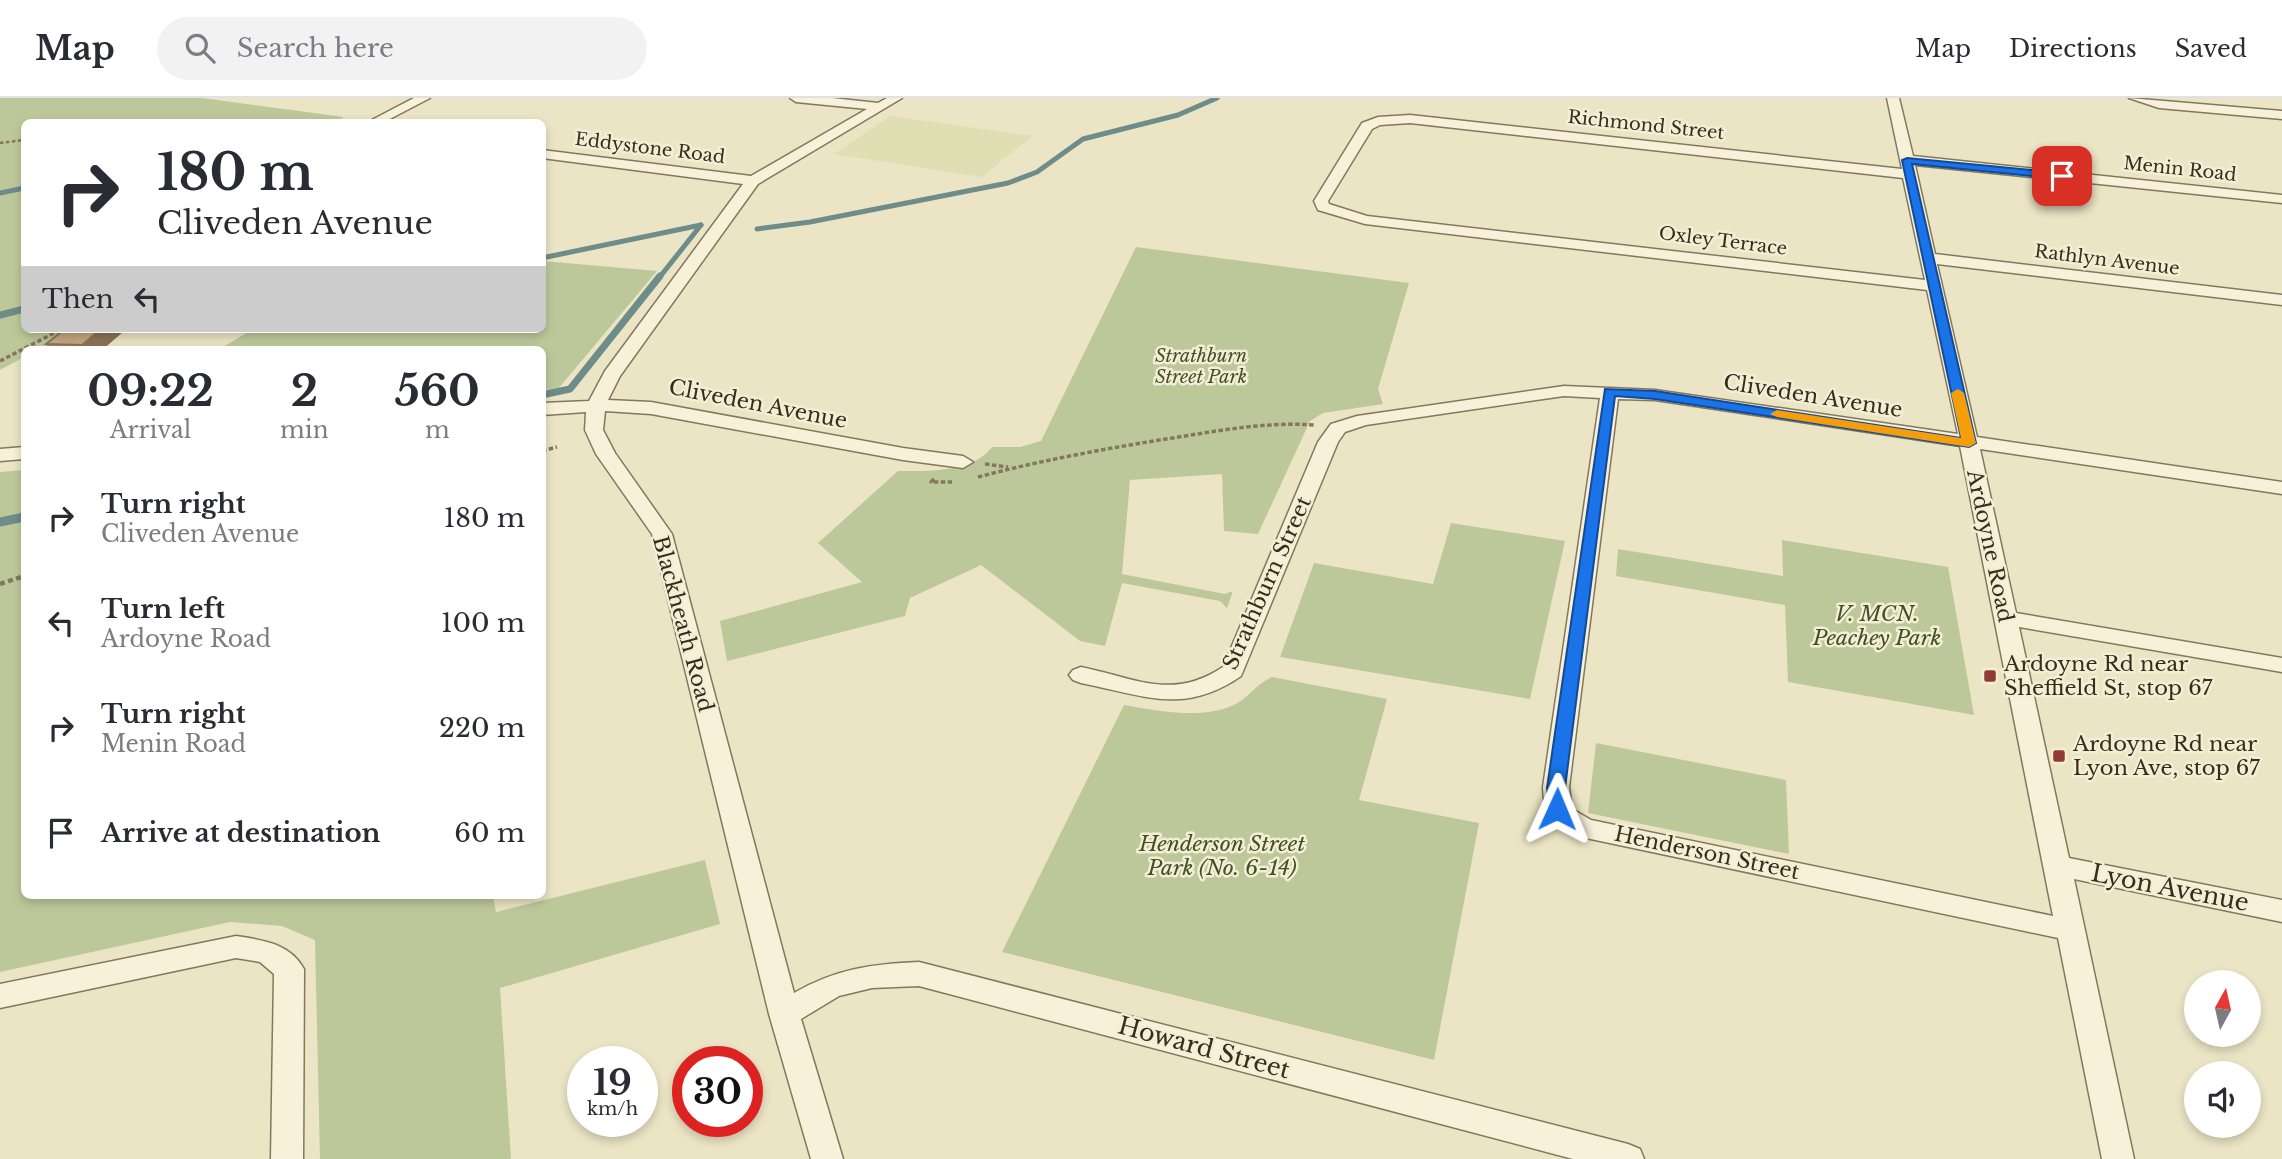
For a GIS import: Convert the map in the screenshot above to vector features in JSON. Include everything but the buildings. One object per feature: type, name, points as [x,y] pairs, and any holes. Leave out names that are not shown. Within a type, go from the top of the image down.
[{"type":"street","points":[[381,119],[424,98]]},
{"type":"street","points":[[796,98],[888,103]]},
{"type":"street","name":"Ardoyne Road","points":[[1893,98],[1969,443],[2118,1159]]},
{"type":"street","points":[[2135,98],[2159,104],[2282,115]]},
{"type":"street","points":[[596,405],[611,375],[753,181],[888,103]]},
{"type":"street","name":"Richmond Street","points":[[1378,121],[1410,119],[1908,167]]},
{"type":"street","name":"Oxley Terrace","points":[[1378,121],[1367,125],[1321,201],[1323,207],[1351,218],[1510,233],[1934,286]]},
{"type":"street","name":"Eddystone Road","points":[[546,155],[753,181]]},
{"type":"street","name":"Menin Road","points":[[1908,167],[2282,199]]},
{"type":"street","name":"Oxley Terrace","points":[[1510,233],[1565,234]]},
{"type":"street","name":"Rathlyn Avenue","points":[[1928,258],[2282,300]]},
{"type":"street","name":"Cliveden Avenue","points":[[1338,428],[1364,420],[1564,391],[1609,391],[1655,395],[2282,488]]},
{"type":"street","name":"Henderson Street","points":[[1609,391],[1556,788],[1557,809],[1562,818],[1586,828],[2070,930]]},
{"type":"street","name":"Cliveden Avenue","points":[[546,410],[596,405],[652,408],[904,454],[964,471]]},
{"type":"street","name":"Blackheath Road","points":[[596,405],[594,430],[606,454],[662,534],[784,1014],[827,1159]]},
{"type":"street","name":"Strathburn Street","points":[[1081,675],[1113,680],[1148,692],[1176,694],[1201,692],[1233,671],[1328,442],[1338,428]]},
{"type":"street","points":[[0,455],[21,453]]},
{"type":"street","points":[[2005,618],[2282,665]]},
{"type":"street","name":"Lyon Avenue","points":[[2057,866],[2282,911]]},
{"type":"street","points":[[0,996],[236,947],[268,952],[289,969],[287,1159]]},
{"type":"street","name":"Howard Street","points":[[784,1014],[831,986],[872,976],[919,974],[1628,1159]]},
{"type":"path","points":[[0,143],[21,140]]},
{"type":"path","points":[[29,346],[54,333]]},
{"type":"path","points":[[0,361],[21,350]]},
{"type":"path","points":[[976,477],[1051,458],[1220,430],[1308,425],[1338,428]]},
{"type":"path","points":[[546,450],[557,447]]},
{"type":"path","points":[[964,471],[942,484],[931,482],[934,480],[966,473],[969,467],[964,471]]},
{"type":"path","points":[[0,584],[21,577]]},
{"type":"shaded area","points":[[890,116],[1032,136],[982,177],[834,154]]},
{"type":"green space","points":[[0,98],[202,98],[344,117],[21,119],[21,333],[69,333],[44,346],[21,346],[21,359],[0,370]]},
{"type":"green space","name":"Strathburn Street Park","points":[[1136,247],[1409,283],[1378,389],[1383,404],[1323,413],[1310,421],[1258,534],[1224,531],[1222,474],[1130,480],[1122,574],[1225,594],[1233,591],[1227,608],[1220,601],[1122,583],[1105,646],[1080,641],[981,565],[910,598],[905,616],[727,661],[720,621],[862,582],[818,543],[898,471],[949,469],[973,462],[992,447],[1020,447],[1041,441]]},
{"type":"green space","points":[[546,261],[657,271],[558,389],[546,390],[546,346],[225,346],[246,333],[546,333]]},
{"type":"green space","points":[[21,470],[21,899],[494,899],[496,912],[705,860],[720,924],[500,988],[511,1159],[320,1159],[315,940],[282,926],[230,922],[0,972],[0,472]]},
{"type":"green space","points":[[1451,523],[1565,541],[1530,699],[1280,657],[1314,563],[1433,584]]},
{"type":"green space","name":"V. MCN. Peachey Park","points":[[1782,540],[1948,567],[1974,715],[1788,682],[1785,605],[1616,576],[1618,549],[1783,576]]},
{"type":"green space","name":"Henderson Street Park (No. 6-14)","points":[[1272,677],[1387,699],[1359,800],[1479,823],[1434,1060],[1002,952],[1124,705],[1184,713],[1215,711],[1242,700]]},
{"type":"green space","points":[[1596,743],[1786,780],[1789,854],[1588,813]]},
{"type":"waterway","points":[[757,229],[810,222],[1008,183],[1037,172],[1083,139],[1178,115],[1217,98]]},
{"type":"waterway","points":[[0,193],[21,189]]},
{"type":"waterway","points":[[546,257],[701,225],[659,278]]},
{"type":"waterway","points":[[546,394],[570,389],[660,276]]},
{"type":"waterway","points":[[0,315],[21,310]]},
{"type":"waterway","points":[[0,522],[21,518]]},
{"type":"slow traffic","points":[[1777,414],[1969,443],[1958,393]]},
{"type":"place","name":"Ardoyne Rd near Sheffield St, stop 67","points":[[1990,676]]},
{"type":"place","name":"Ardoyne Rd near Lyon Ave, stop 67","points":[[2059,756]]},
{"type":"route","points":[[1557,809],[1556,788],[1609,391],[1655,395],[1969,443],[1907,160],[2062,176]]}]
